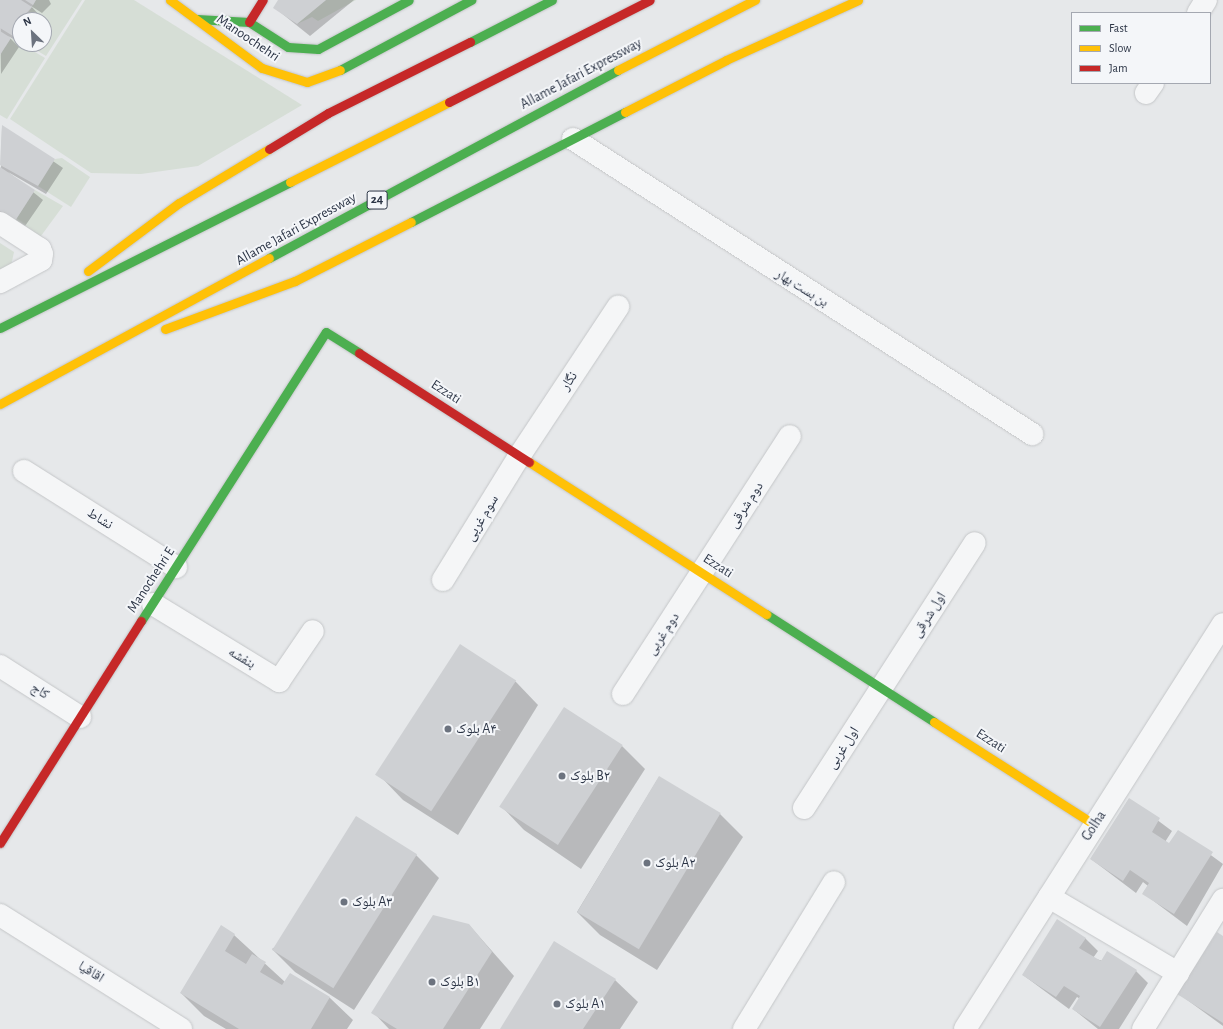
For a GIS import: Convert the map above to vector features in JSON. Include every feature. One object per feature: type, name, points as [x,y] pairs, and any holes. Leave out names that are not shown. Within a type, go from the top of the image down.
[{"type":"main road","points":[[170,0],[197,19]]},
{"type":"main road","points":[[250,22],[263,0]]},
{"type":"main road","name":"Manoochehri","points":[[197,19],[250,22],[288,47],[318,49],[409,0]]},
{"type":"main road","name":"Manoochehri","points":[[197,19],[262,68],[307,82],[327,77],[471,0]]},
{"type":"main road","points":[[44,305],[179,203],[328,113],[552,0]]},
{"type":"main road","points":[[0,328],[650,0]]},
{"type":"main road","name":"Allame Jafari Expressway","points":[[0,404],[93,356],[573,93],[755,0]]},
{"type":"main road","points":[[93,356],[295,280],[726,60],[858,0]]},
{"type":"main road","name":"Ezzati","points":[[326,332],[1095,825]]},
{"type":"main road","name":"Manochehri E","points":[[0,843],[326,332]]},
{"type":"street","points":[[1199,12],[1206,0]]},
{"type":"street","name":"بن بست بهار","points":[[573,139],[1032,434]]},
{"type":"street","points":[[0,224],[40,249],[42,254],[41,260],[0,282]]},
{"type":"street","name":"نگار","points":[[520,455],[618,307]]},
{"type":"street","name":"دوم شرقی","points":[[702,573],[790,436]]},
{"type":"street","name":"سوم غربی","points":[[444,580],[520,455]]},
{"type":"street","name":"نشاط","points":[[24,471],[176,567]]},
{"type":"street","name":"اول شرقی","points":[[883,688],[975,543]]},
{"type":"street","name":"دوم غربی","points":[[623,694],[702,573]]},
{"type":"street","name":"بنفشه","points":[[153,604],[279,681],[314,631]]},
{"type":"street","name":"Golha","points":[[965,1029],[1223,624]]},
{"type":"street","name":"کاج","points":[[0,666],[80,717]]},
{"type":"street","name":"اول غربی","points":[[804,808],[883,688]]},
{"type":"street","points":[[744,1029],[834,882]]},
{"type":"street","points":[[1049,897],[1178,973]]},
{"type":"street","points":[[1142,1029],[1223,900]]},
{"type":"street","name":"اقاقیا","points":[[0,915],[181,1029]]},
{"type":"shaded area","points":[[36,0],[82,0],[52,47],[52,12],[29,12]]},
{"type":"shaded area","points":[[85,0],[134,0],[302,105],[198,166],[141,174],[91,173],[10,119]]},
{"type":"shaded area","points":[[326,0],[356,0],[318,21],[312,17],[297,24]]},
{"type":"shaded area","points":[[11,38],[12,52],[35,52],[45,58],[7,119],[0,115],[0,55]]},
{"type":"shaded area","points":[[39,52],[49,52],[46,56]]},
{"type":"shaded area","points":[[62,158],[90,177],[71,207],[38,186],[55,159]]},
{"type":"shaded area","points":[[35,190],[63,206],[38,240],[15,221]]},
{"type":"shaded area","points":[[0,243],[14,252],[11,266],[0,272]]},
{"type":"building","points":[[0,0],[21,0],[32,7],[27,12],[12,12],[12,35],[0,28]]},
{"type":"building","points":[[25,0],[36,0],[33,5]]},
{"type":"building","points":[[278,0],[326,0],[297,24],[273,8]]},
{"type":"building","points":[[0,31],[11,38],[0,55]]},
{"type":"building","points":[[2,125],[55,159],[38,186],[0,165]]},
{"type":"building","points":[[0,167],[35,190],[15,221],[0,211]]},
{"type":"building","name":"بلوک A۴","points":[[460,644],[516,680],[431,811],[375,775]]},
{"type":"building","name":"بلوک B۲","points":[[564,707],[623,745],[558,845],[499,807]]},
{"type":"building","name":"بلوک A۲","points":[[659,776],[721,813],[639,949],[577,912]]},
{"type":"building","points":[[1129,798],[1160,818],[1152,832],[1169,843],[1178,830],[1213,852],[1174,914],[1142,894],[1149,883],[1130,870],[1123,881],[1090,859]]},
{"type":"building","name":"بلوک A۳","points":[[356,816],[417,854],[333,988],[272,950]]},
{"type":"building","name":"بلوک B۱","points":[[433,915],[469,924],[492,952],[443,1029],[397,1029],[371,1013]]},
{"type":"building","points":[[1057,919],[1086,938],[1079,948],[1101,961],[1107,951],[1137,970],[1100,1027],[1072,1009],[1080,996],[1064,986],[1056,997],[1022,975]]},
{"type":"building","points":[[221,925],[235,934],[225,951],[246,964],[252,954],[266,962],[260,972],[282,985],[290,973],[330,997],[311,1029],[239,1029],[180,993]]},
{"type":"building","points":[[1217,932],[1223,936],[1223,1023],[1177,994]]},
{"type":"building","name":"بلوک A۱","points":[[554,941],[616,979],[583,1029],[500,1029]]},
{"type":"traffic: fast","points":[[197,19],[249,22],[288,47],[318,49],[409,0]]},
{"type":"traffic: fast","points":[[340,70],[471,0]]},
{"type":"traffic: fast","points":[[470,42],[552,0]]},
{"type":"traffic: fast","points":[[269,258],[618,70]]},
{"type":"traffic: fast","points":[[411,222],[625,112]]},
{"type":"traffic: fast","points":[[0,328],[290,182]]},
{"type":"traffic: fast","points":[[141,621],[326,332],[359,353]]},
{"type":"traffic: fast","points":[[766,614],[934,722]]},
{"type":"traffic: slow","points":[[170,0],[262,68],[307,82],[340,70]]},
{"type":"traffic: slow","points":[[618,70],[755,0]]},
{"type":"traffic: slow","points":[[625,112],[726,60],[858,0]]},
{"type":"traffic: slow","points":[[290,182],[449,102]]},
{"type":"traffic: slow","points":[[88,271],[179,203],[269,149]]},
{"type":"traffic: slow","points":[[165,329],[295,281],[411,222]]},
{"type":"traffic: slow","points":[[0,404],[269,258]]},
{"type":"traffic: slow","points":[[529,462],[766,614]]},
{"type":"traffic: slow","points":[[934,722],[1095,825]]},
{"type":"traffic: jam","points":[[249,22],[263,0]]},
{"type":"traffic: jam","points":[[449,102],[650,0]]},
{"type":"traffic: jam","points":[[269,149],[328,113],[470,42]]},
{"type":"traffic: jam","points":[[359,353],[529,462]]},
{"type":"traffic: jam","points":[[0,843],[141,621]]},
{"type":"place","name":"بلوک A۴","points":[[448,729]]},
{"type":"place","name":"بلوک B۲","points":[[562,776]]},
{"type":"place","name":"بلوک A۲","points":[[647,863]]},
{"type":"place","name":"بلوک A۳","points":[[344,902]]},
{"type":"place","name":"بلوک B۱","points":[[432,982]]},
{"type":"place","name":"بلوک A۱","points":[[557,1004]]}]
